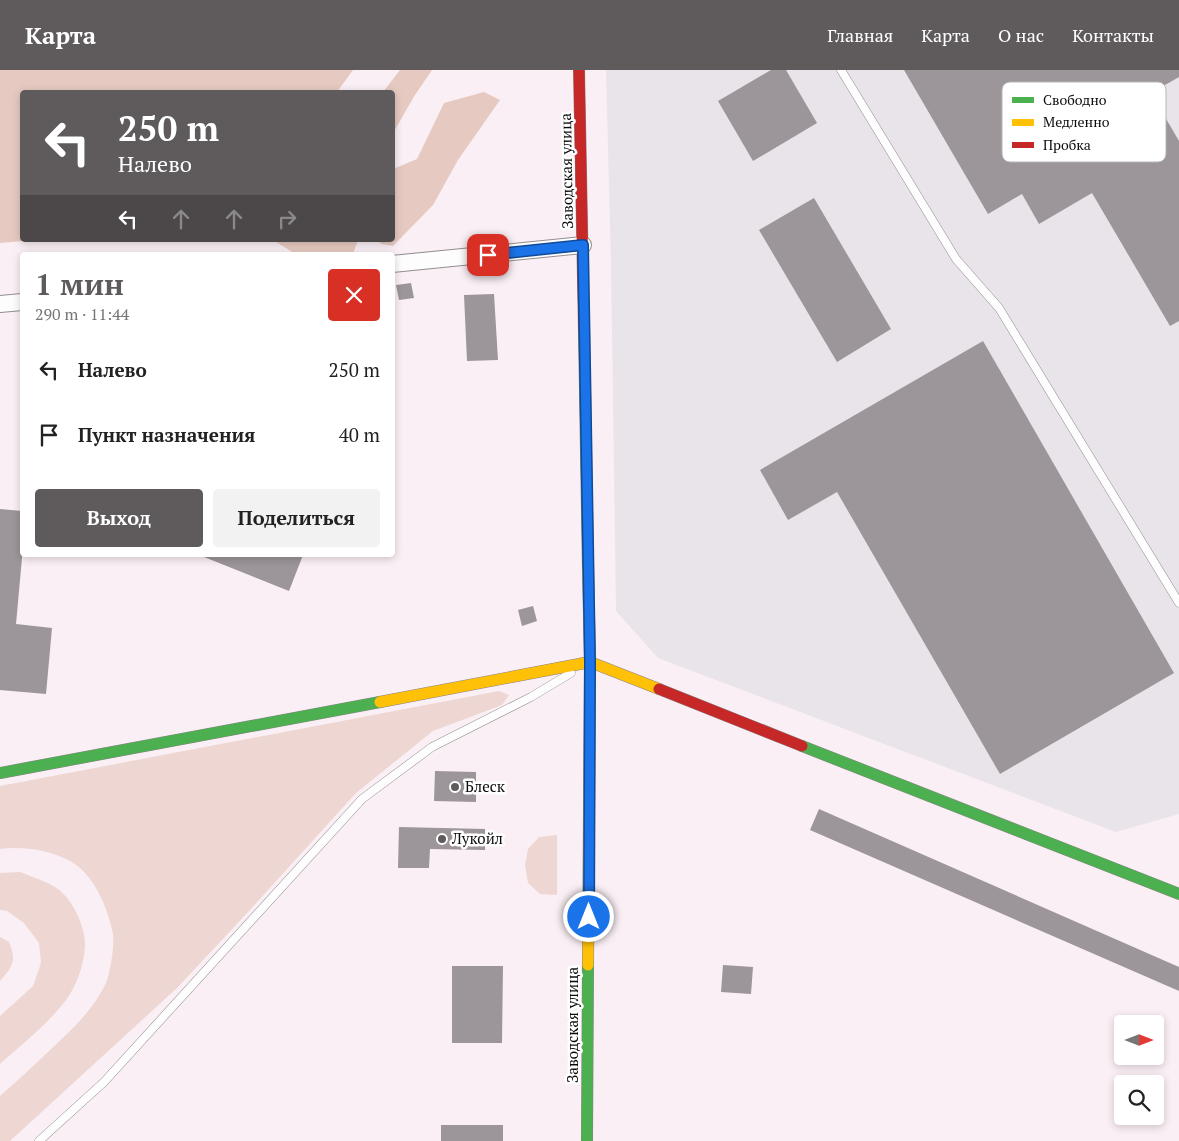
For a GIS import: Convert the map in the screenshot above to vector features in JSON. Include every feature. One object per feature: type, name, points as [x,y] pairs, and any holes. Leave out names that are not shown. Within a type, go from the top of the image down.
[{"type":"street","name":"Заводская улица","points":[[579,70],[590,662],[587,1141]]},
{"type":"street","points":[[395,264],[583,245]]},
{"type":"street","points":[[0,304],[20,302]]},
{"type":"street","points":[[0,773],[590,662],[1179,894]]},
{"type":"lane","points":[[841,70],[956,259],[999,308],[1179,603]]},
{"type":"lane","points":[[39,1141],[104,1082],[362,799],[432,747],[531,697],[590,662]]},
{"type":"shaded area","points":[[0,70],[353,70],[338,90],[20,90],[20,241],[0,243]]},
{"type":"shaded area","points":[[400,70],[432,70],[395,130],[395,90],[385,90]]},
{"type":"shaded area","points":[[606,70],[1179,70],[1179,814],[1116,832],[658,658],[616,611]]},
{"type":"shaded area","points":[[484,92],[500,100],[458,160],[433,205],[393,246],[382,244],[378,242],[395,242],[395,168],[417,159],[444,103]]},
{"type":"shaded area","points":[[276,242],[357,242],[354,252],[292,252]]},
{"type":"shaded area","points":[[499,691],[509,695],[502,705],[433,731],[356,793],[177,988],[10,1141],[0,1141],[0,1096],[73,1028],[94,1003],[106,983],[112,956],[113,934],[108,913],[99,893],[79,867],[62,857],[45,852],[27,849],[0,849],[0,786]]},
{"type":"shaded area","points":[[557,835],[557,895],[540,894],[528,883],[525,865],[528,849],[539,837]]},
{"type":"shaded area","points":[[20,872],[54,886],[64,894],[78,915],[85,939],[85,946],[77,981],[66,1000],[43,1025],[0,1064],[0,1016],[33,986],[41,963],[39,943],[24,923],[7,911],[0,910],[0,873]]},
{"type":"shaded area","points":[[0,937],[9,942],[13,959],[11,967],[0,981]]},
{"type":"building","points":[[771,70],[786,70],[817,123],[753,161],[718,101]]},
{"type":"building","points":[[904,70],[1179,70],[1179,77],[1166,84],[1166,82],[1002,82],[1002,162],[1166,162],[1166,119],[1179,141],[1179,321],[1170,326],[1092,193],[1039,224],[1022,194],[988,214]]},
{"type":"building","points":[[814,198],[891,329],[837,362],[759,230]]},
{"type":"building","points":[[411,283],[414,298],[399,300],[396,285]]},
{"type":"building","points":[[494,294],[498,360],[467,361],[464,295]]},
{"type":"building","points":[[983,341],[1174,673],[1000,774],[837,492],[788,520],[760,470]]},
{"type":"building","points":[[0,509],[20,511],[20,557],[22,558],[16,624],[52,628],[46,694],[0,690]]},
{"type":"building","points":[[204,557],[302,557],[289,591]]},
{"type":"building","points":[[533,606],[537,621],[522,626],[518,610]]},
{"type":"building","name":"Блеск","points":[[435,771],[476,772],[476,802],[434,801]]},
{"type":"building","points":[[819,809],[1179,967],[1179,991],[810,830]]},
{"type":"building","name":"Лукойл","points":[[399,827],[485,829],[485,850],[430,849],[429,868],[398,868]]},
{"type":"building","points":[[723,965],[753,967],[751,994],[721,992]]},
{"type":"building","points":[[452,966],[503,966],[502,1043],[452,1043]]},
{"type":"building","points":[[441,1125],[503,1125],[503,1141],[441,1141]]},
{"type":"traffic: fast","points":[[584,331],[588,570]]},
{"type":"traffic: fast","points":[[0,773],[380,702]]},
{"type":"traffic: fast","points":[[802,746],[1179,894]]},
{"type":"traffic: fast","points":[[587,1141],[588,965]]},
{"type":"traffic: slow","points":[[588,570],[590,662],[588,965]]},
{"type":"traffic: slow","points":[[380,702],[590,662],[659,689]]},
{"type":"traffic: jam","points":[[579,70],[584,331]]},
{"type":"traffic: jam","points":[[659,689],[802,746]]},
{"type":"place","name":"Блеск","points":[[455,787]]},
{"type":"place","name":"Лукойл","points":[[442,839]]},
{"type":"route","points":[[488,255],[583,245],[590,662],[589,917]]}]
